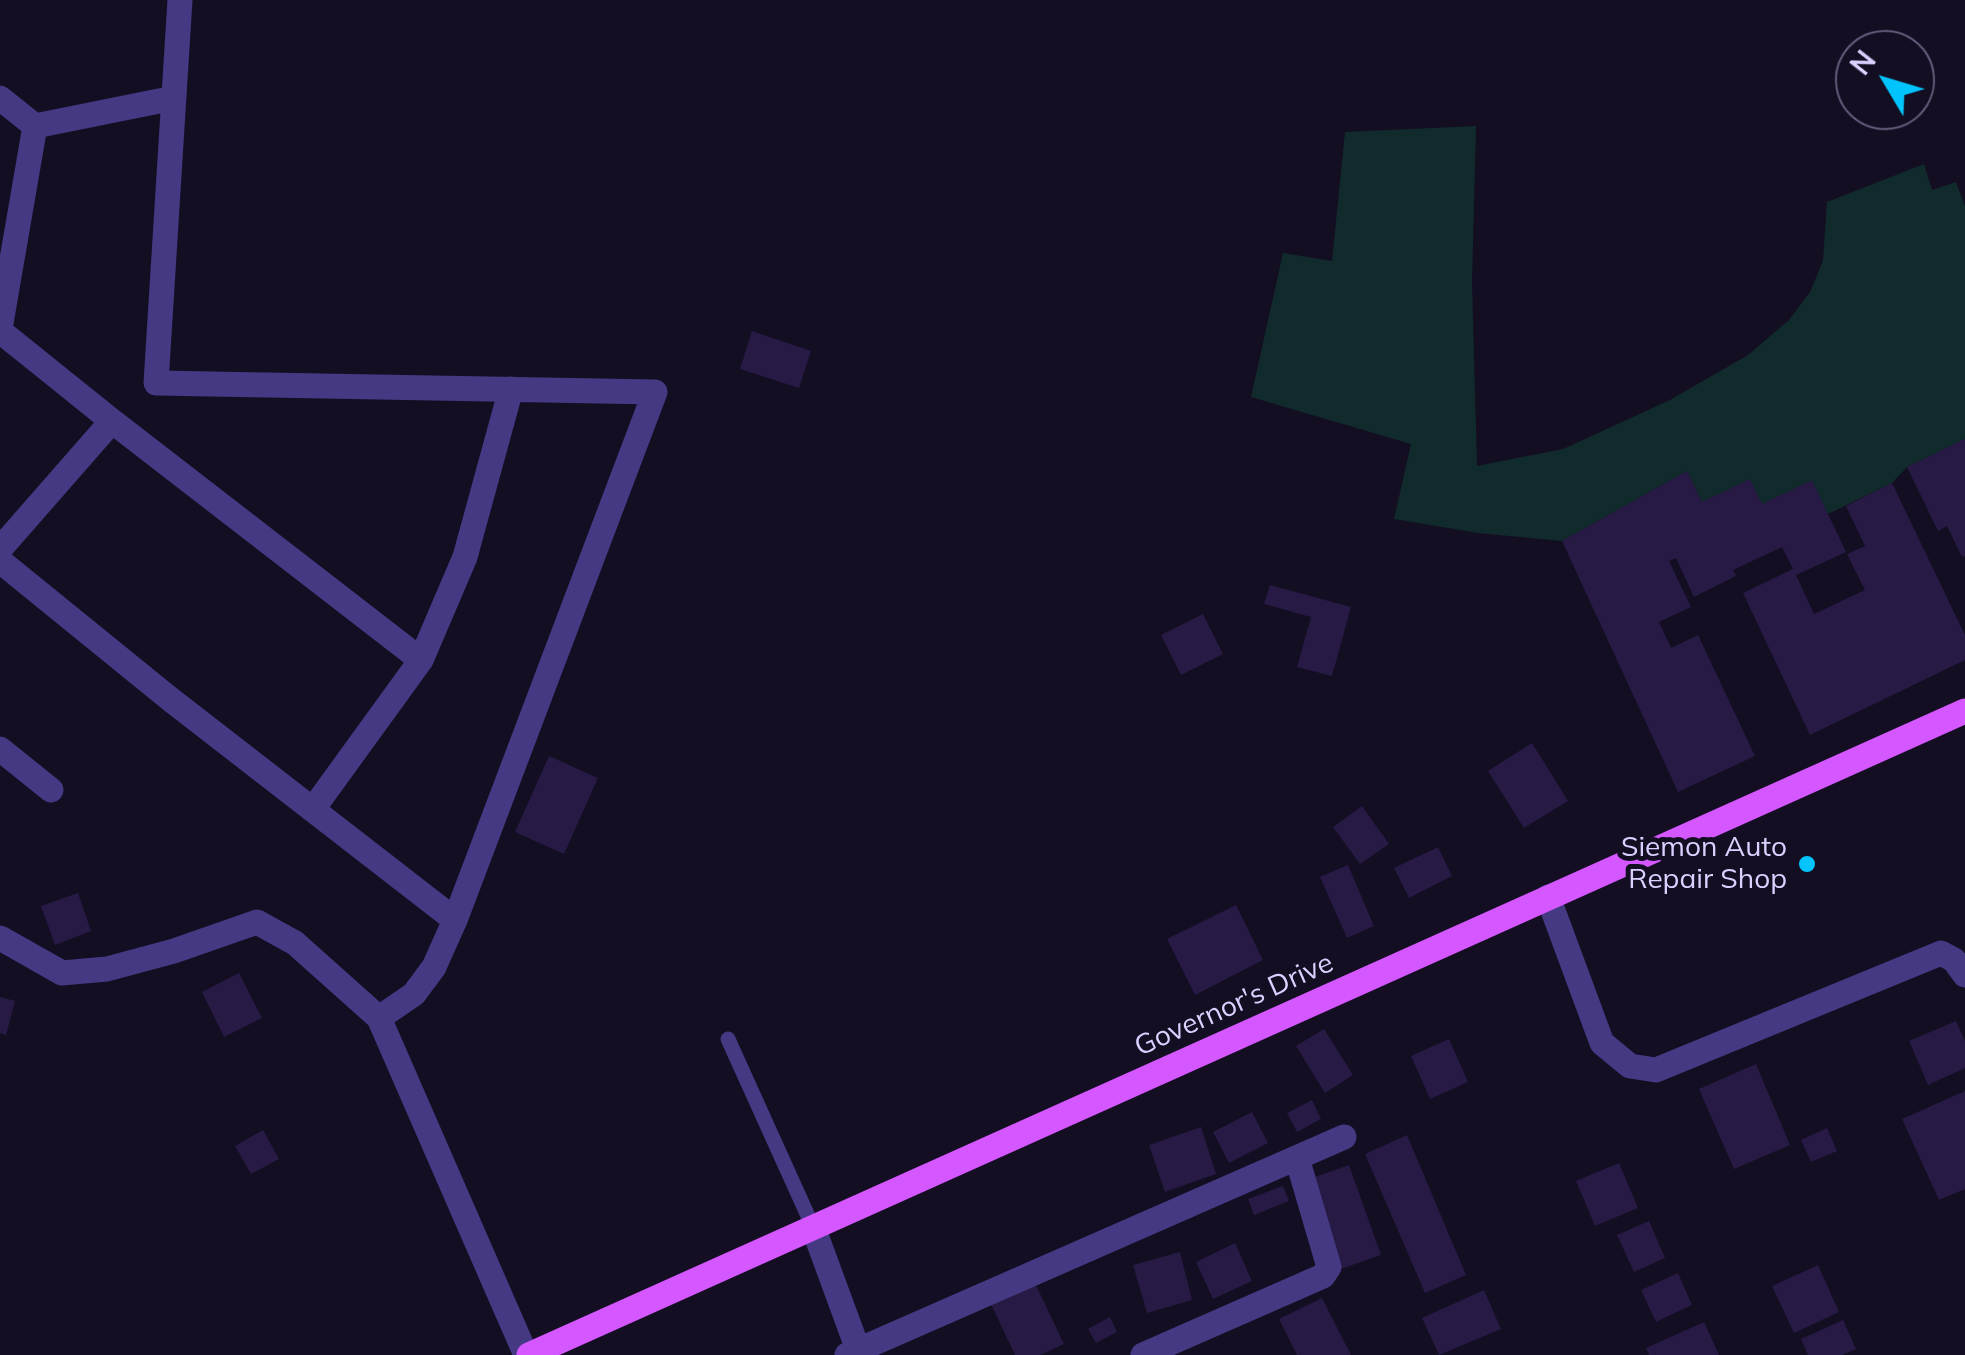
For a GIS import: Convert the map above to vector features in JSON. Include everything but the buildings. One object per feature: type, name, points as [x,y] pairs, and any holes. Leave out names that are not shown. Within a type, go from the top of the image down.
[{"type":"main road","name":"Governor's Drive","points":[[528,1355],[1965,711]]},
{"type":"street","points":[[180,0],[156,383],[655,392],[455,920],[434,967],[414,994],[379,1018]]},
{"type":"street","points":[[0,98],[36,126],[174,98]]},
{"type":"street","points":[[36,126],[0,330],[421,660]]},
{"type":"street","points":[[312,810],[421,660],[465,557],[511,390]]},
{"type":"street","points":[[0,550],[112,421]]},
{"type":"street","points":[[0,561],[170,699],[455,920]]},
{"type":"street","points":[[0,750],[50,790]]},
{"type":"street","points":[[1548,897],[1602,1043],[1630,1066],[1656,1070],[1941,953],[1954,960],[1965,975]]},
{"type":"street","points":[[0,938],[62,974],[141,960],[257,922],[295,942],[379,1018],[528,1355]]},
{"type":"street","points":[[813,1227],[855,1353],[1344,1137]]},
{"type":"street","points":[[1143,1355],[1323,1276],[1328,1268],[1298,1158]]},
{"type":"lane","points":[[728,1039],[813,1227]]},
{"type":"green space","points":[[1476,126],[1472,282],[1477,466],[1563,449],[1670,400],[1748,355],[1789,320],[1810,292],[1823,261],[1827,202],[1924,164],[1932,190],[1956,182],[1965,206],[1965,439],[1907,467],[1892,483],[1828,514],[1762,504],[1702,502],[1687,471],[1562,541],[1394,519],[1411,444],[1251,397],[1283,253],[1332,261],[1345,132]]},
{"type":"place","name":"Siemon Auto Repair Shop","points":[[1807,864]]}]
